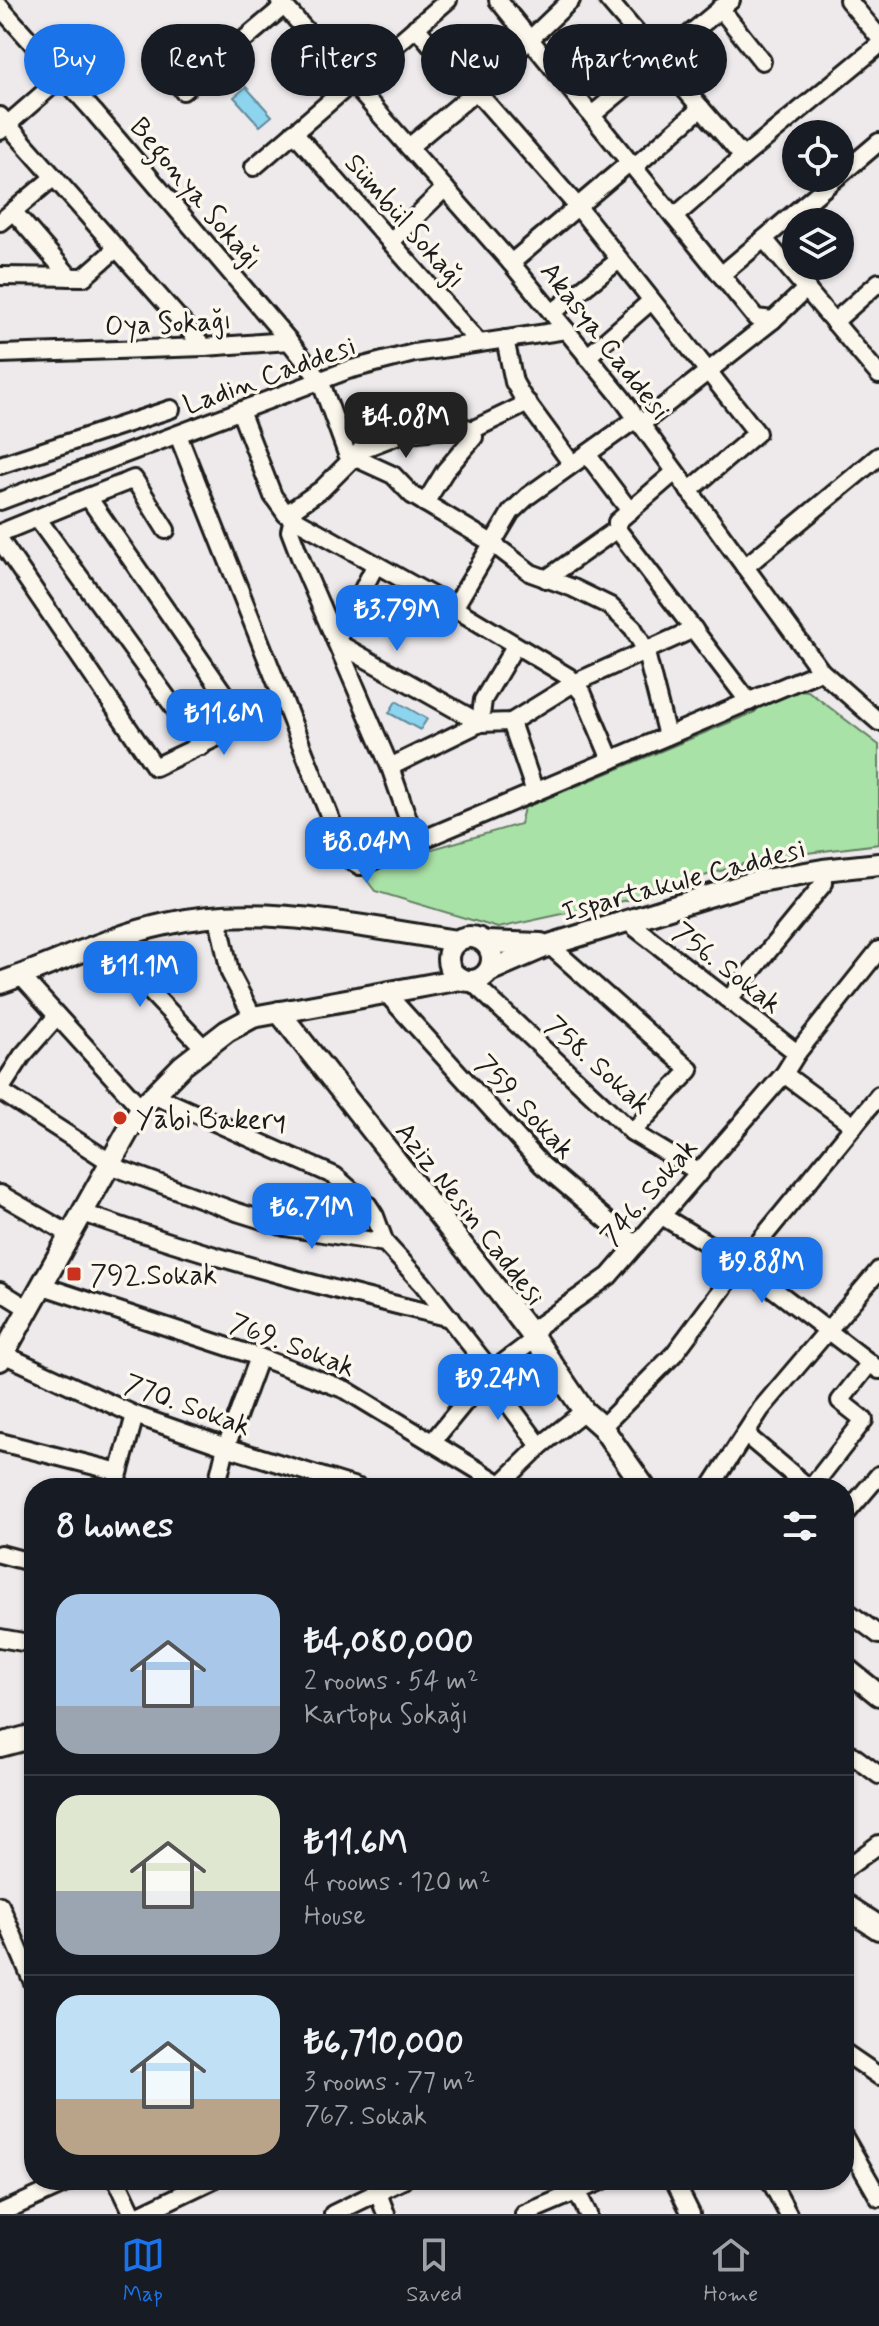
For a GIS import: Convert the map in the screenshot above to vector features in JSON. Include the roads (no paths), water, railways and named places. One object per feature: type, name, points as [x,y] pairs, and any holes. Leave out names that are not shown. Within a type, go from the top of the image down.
[{"type":"main road","points":[[2,1742],[24,1738]]},
{"type":"main road","points":[[854,1912],[879,1928]]},
{"type":"street","points":[[418,0],[431,15]]},
{"type":"street","points":[[405,36],[448,0]]},
{"type":"street","points":[[498,0],[756,318],[773,320]]},
{"type":"street","points":[[527,44],[571,0]]},
{"type":"street","points":[[608,0],[629,24]]},
{"type":"street","points":[[848,0],[879,37]]},
{"type":"street","points":[[255,27],[282,3]]},
{"type":"street","name":"Akasya Caddesi","points":[[282,3],[301,24]]},
{"type":"street","points":[[702,24],[726,4],[762,61]]},
{"type":"street","name":"Begonya Sokağı","points":[[0,7],[24,34]]},
{"type":"street","points":[[416,27],[421,33]]},
{"type":"street","points":[[674,217],[879,45]]},
{"type":"street","points":[[38,96],[3,124],[204,347]]},
{"type":"street","name":"Begonya Sokağı","points":[[78,96],[289,341]]},
{"type":"street","points":[[254,167],[334,96]]},
{"type":"street","name":"Akasya Caddesi","points":[[364,96],[566,330],[638,422],[821,671],[879,722]]},
{"type":"street","points":[[409,147],[470,96]]},
{"type":"street","points":[[480,96],[578,207],[757,433],[689,491]]},
{"type":"street","points":[[592,115],[615,96]]},
{"type":"street","points":[[691,96],[743,157]]},
{"type":"street","points":[[511,263],[701,108]]},
{"type":"street","name":"Sümbül Sokağı","points":[[294,132],[479,343]]},
{"type":"street","points":[[854,163],[879,142]]},
{"type":"street","points":[[54,177],[6,216],[70,277]]},
{"type":"street","points":[[390,242],[445,188]]},
{"type":"street","points":[[721,275],[819,192]]},
{"type":"street","points":[[764,239],[877,368]]},
{"type":"street","points":[[0,276],[84,277],[117,248]]},
{"type":"street","points":[[552,313],[619,260]]},
{"type":"street","points":[[834,322],[879,282]]},
{"type":"street","points":[[454,608],[511,512],[528,496],[708,372],[773,320],[807,288]]},
{"type":"street","points":[[587,357],[651,301]]},
{"type":"street","name":"Ladin Caddesi","points":[[0,501],[348,370],[414,353],[566,330]]},
{"type":"street","points":[[505,339],[514,382],[572,464]]},
{"type":"street","points":[[289,341],[320,380],[347,454],[393,475],[412,495],[492,543],[531,573],[610,606],[633,628],[645,649],[667,736]]},
{"type":"street","name":"Oya Sokağı","points":[[0,354],[289,341]]},
{"type":"street","points":[[416,842],[390,767],[290,531],[290,516],[362,449],[401,434],[464,427],[472,430],[528,403]]},
{"type":"street","points":[[0,465],[171,409]]},
{"type":"street","points":[[240,411],[273,496],[290,516],[569,677],[583,694],[611,760]]},
{"type":"street","points":[[425,503],[445,471],[474,437],[472,430]]},
{"type":"street","points":[[178,435],[343,850],[350,860],[360,866],[821,671]]},
{"type":"street","points":[[587,454],[630,511]]},
{"type":"street","points":[[745,567],[879,456]]},
{"type":"street","points":[[675,472],[617,522],[617,529],[749,702]]},
{"type":"street","points":[[0,533],[134,479],[166,530]]},
{"type":"street","points":[[0,540],[155,767],[245,724],[88,497]]},
{"type":"street","points":[[37,518],[202,746]]},
{"type":"street","points":[[546,579],[617,529]]},
{"type":"street","points":[[336,642],[375,566]]},
{"type":"street","points":[[390,767],[480,723],[511,722],[574,683],[694,629]]},
{"type":"street","points":[[336,642],[480,723]]},
{"type":"street","points":[[480,723],[483,700],[515,646]]},
{"type":"street","points":[[511,722],[535,792]]},
{"type":"street","name":"Ispartakule Caddesi","points":[[2,1357],[110,1163],[148,1102],[182,1066],[227,1031],[253,1017],[474,977],[549,945],[754,882],[879,864]]},
{"type":"street","points":[[729,999],[824,883],[823,870]]},
{"type":"street","points":[[218,917],[230,973],[253,1017]]},
{"type":"street","points":[[0,983],[103,942],[165,924],[218,917],[321,920],[457,941],[472,937],[486,942],[493,956],[474,977],[453,972],[448,959],[457,941]]},
{"type":"street","name":"756. Sokak","points":[[628,922],[797,1053]]},
{"type":"street","points":[[103,942],[205,1049]]},
{"type":"street","name":"Ispartakule Caddesi","points":[[486,942],[549,945]]},
{"type":"street","points":[[549,945],[690,1070],[632,1132]]},
{"type":"street","name":"746. Sokak","points":[[433,1441],[489,1373],[535,1339],[538,1326],[609,1276],[784,1074],[797,1053],[879,950]]},
{"type":"street","points":[[21,976],[57,1016],[148,1102],[335,1176],[368,1205],[385,1243],[450,1318],[540,1446]]},
{"type":"street","name":"758. Sokak","points":[[474,977],[632,1132],[700,1173]]},
{"type":"street","name":"759. Sokak","points":[[386,993],[542,1165],[636,1245]]},
{"type":"street","name":"Aziz Nesin Caddesi","points":[[279,1012],[535,1339],[584,1411],[602,1427],[638,1478]]},
{"type":"street","points":[[57,1016],[22,1056],[0,1091],[110,1163],[285,1227],[385,1243]]},
{"type":"street","points":[[784,1074],[854,1126]]},
{"type":"street","points":[[602,1427],[674,1354],[741,1264],[879,1095]]},
{"type":"street","points":[[0,1194],[71,1235]]},
{"type":"street","points":[[83,1213],[176,1246],[348,1294],[450,1318]]},
{"type":"street","points":[[662,1216],[741,1264],[875,1366],[840,1401],[864,1420],[818,1478]]},
{"type":"street","points":[[716,1478],[761,1409],[879,1270]]},
{"type":"street","name":"769. Sokak","points":[[43,1286],[259,1357],[346,1390],[489,1478]]},
{"type":"street","points":[[0,1291],[29,1309]]},
{"type":"street","name":"770. Sokak","points":[[2,1357],[135,1415],[327,1478]]},
{"type":"street","points":[[218,1478],[226,1447],[259,1357]]},
{"type":"street","points":[[509,1478],[540,1446],[584,1411]]},
{"type":"street","points":[[118,1478],[135,1415]]},
{"type":"street","points":[[745,1434],[798,1478]]},
{"type":"street","points":[[0,1442],[111,1478]]},
{"type":"street","points":[[854,1504],[879,1475]]},
{"type":"street","points":[[0,1554],[24,1560]]},
{"type":"street","points":[[854,1616],[879,1635]]},
{"type":"street","points":[[0,1638],[24,1642]]},
{"type":"street","points":[[854,1675],[879,1695]]},
{"type":"street","points":[[854,1756],[879,1775]]},
{"type":"street","points":[[854,1863],[879,1844]]},
{"type":"street","points":[[0,1905],[24,1961]]},
{"type":"street","points":[[854,2057],[877,2070]]},
{"type":"street","points":[[854,2154],[879,2198]]},
{"type":"street","points":[[0,2213],[51,2190]]},
{"type":"street","points":[[122,2190],[133,2214]]},
{"type":"street","points":[[141,2214],[191,2190]]},
{"type":"street","points":[[333,2214],[369,2190]]},
{"type":"street","points":[[377,2190],[386,2214]]},
{"type":"street","points":[[524,2214],[567,2190]]},
{"type":"street","points":[[576,2190],[588,2214]]},
{"type":"street","points":[[679,2190],[691,2214]]},
{"type":"street","points":[[775,2190],[788,2214]]},
{"type":"water","points":[[254,96],[272,116],[260,126],[234,97]]},
{"type":"water","points":[[396,701],[427,719],[420,730],[389,713]]},
{"type":"place","name":"Yabi Bakery","points":[[120,1118]]},
{"type":"place","name":"792.Sokak","points":[[74,1274]]}]
